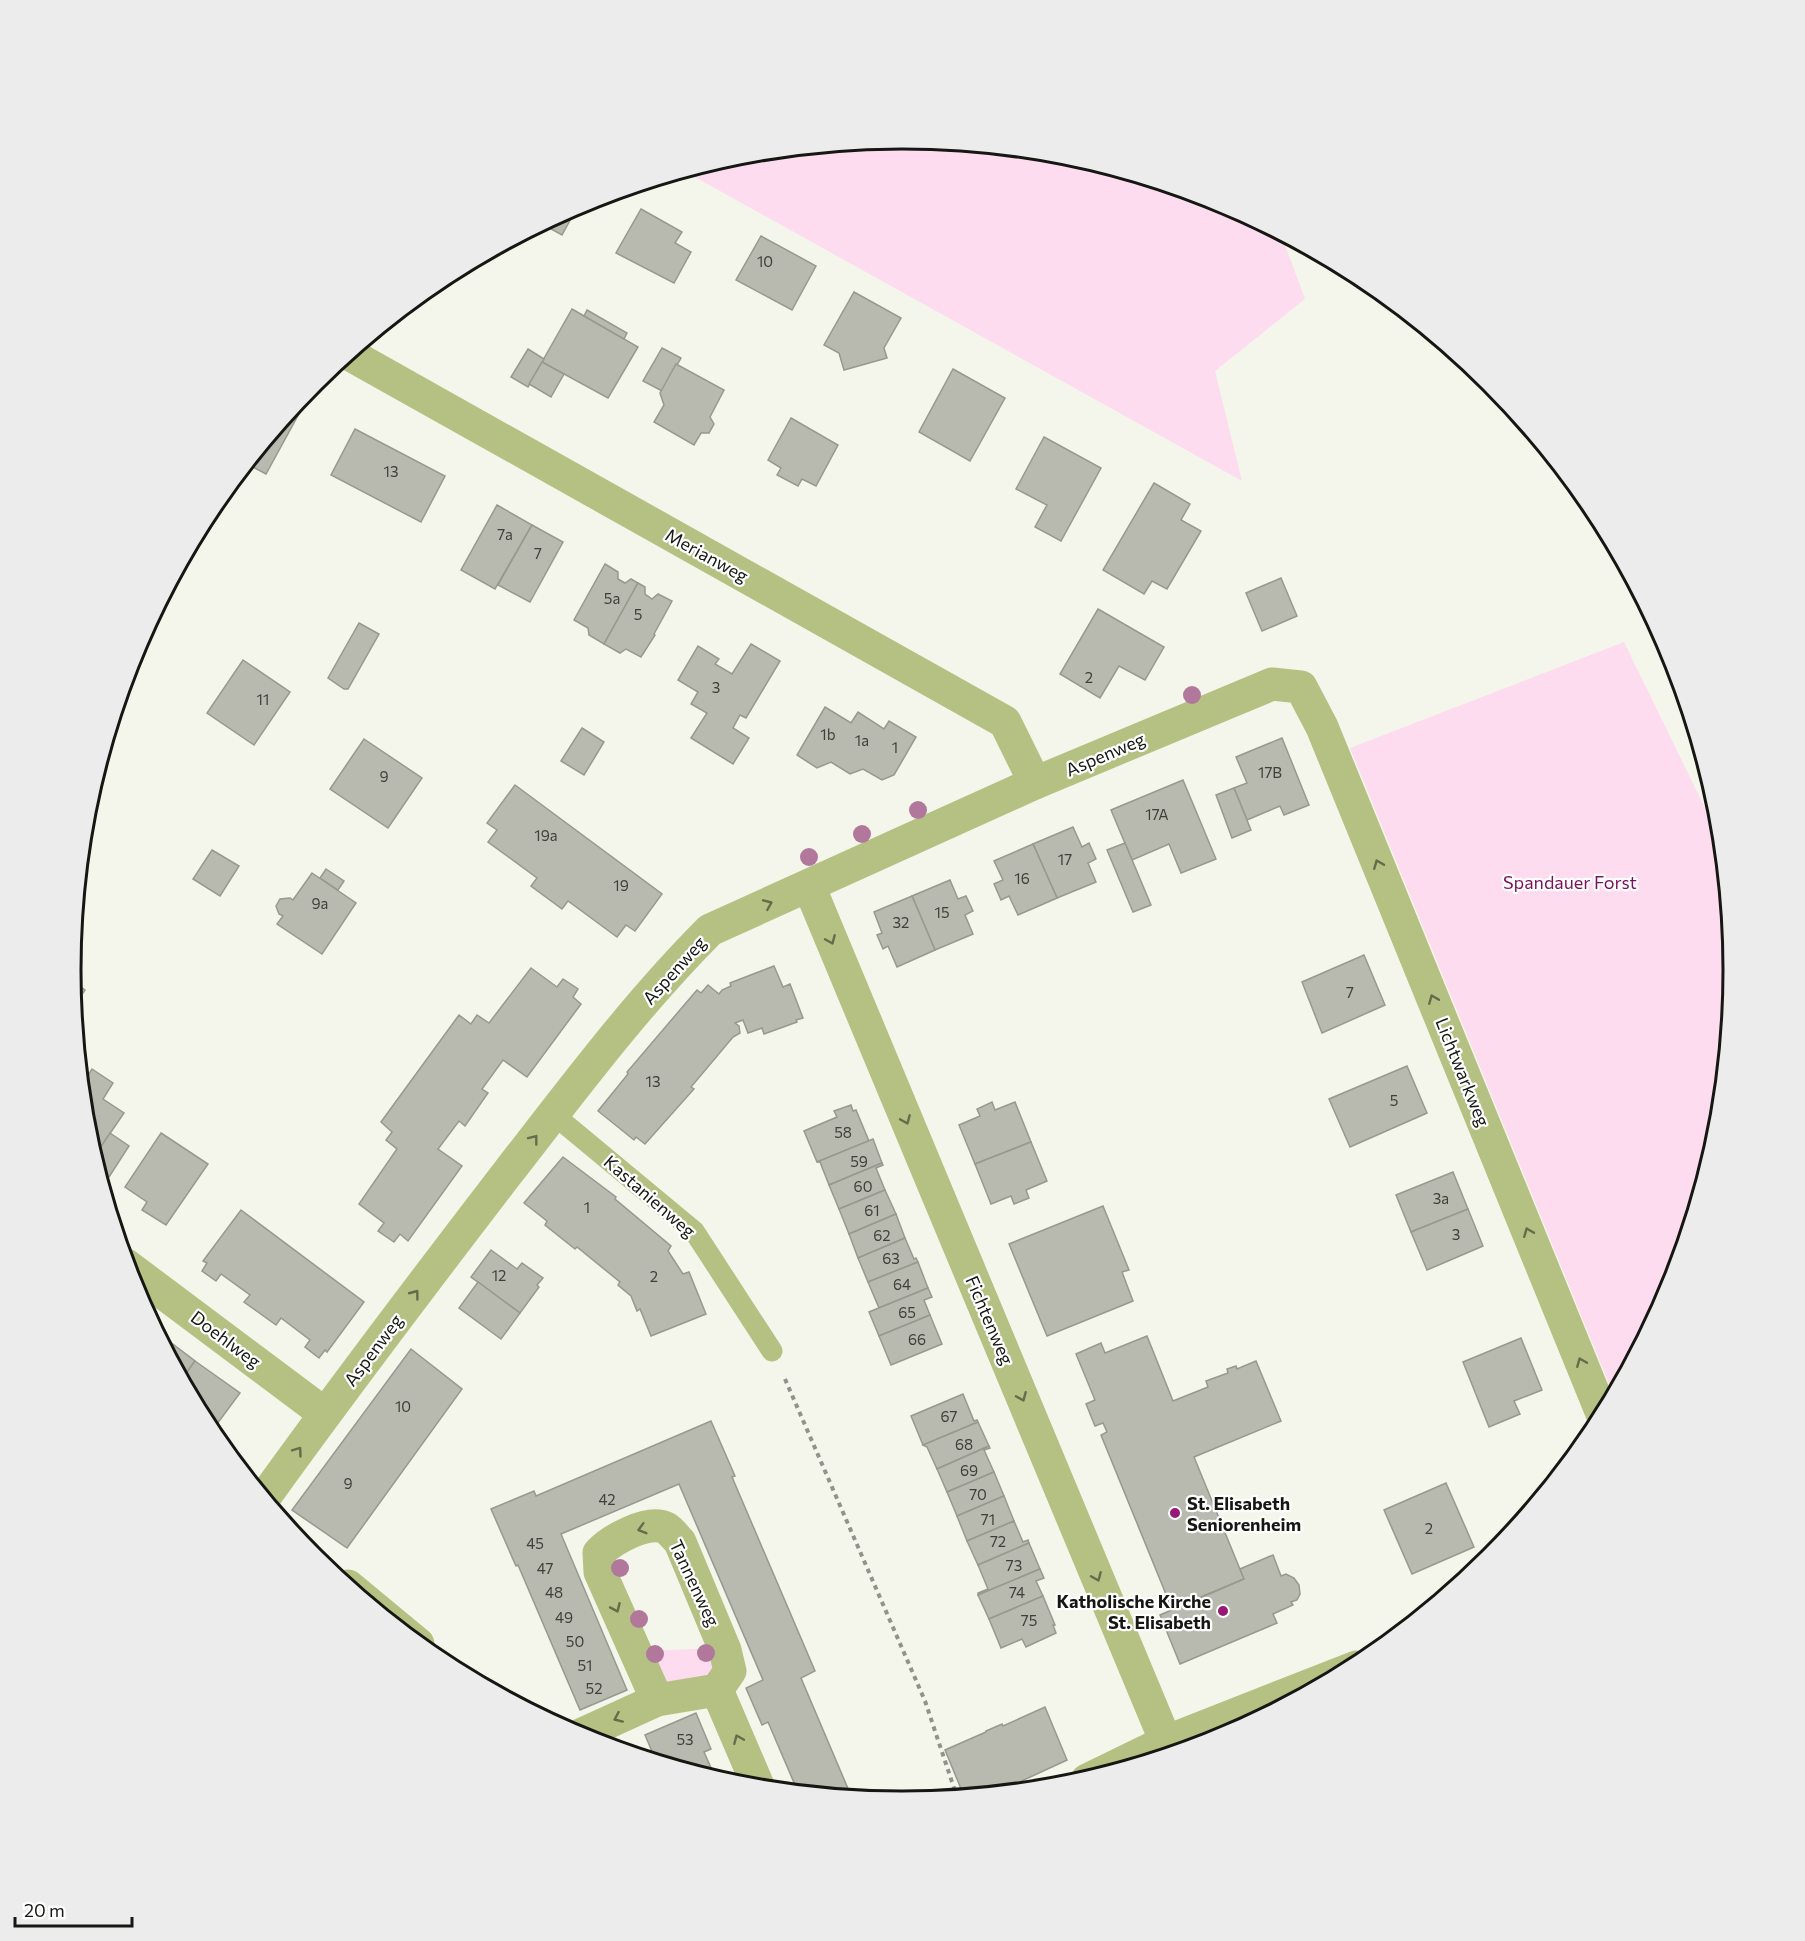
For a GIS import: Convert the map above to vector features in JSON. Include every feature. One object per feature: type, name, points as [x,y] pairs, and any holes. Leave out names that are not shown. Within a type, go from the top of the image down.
[{"type":"street","name":"Merianweg","points":[[356,358],[1005,722],[1035,783]]},
{"type":"street","name":"Aspenweg","points":[[268,1492],[553,1114],[684,956],[710,930],[1035,783],[1272,684],[1301,687],[1322,727]]},
{"type":"street","name":"Lichtwarkweg","points":[[1322,727],[1599,1406]]},
{"type":"street","name":"Fichtenweg","points":[[809,886],[1168,1748]]},
{"type":"street","name":"Doehlweg","points":[[140,1275],[325,1414]]},
{"type":"street","name":"Tannenweg","points":[[657,1700],[600,1572],[599,1553],[610,1541],[648,1526],[666,1528],[680,1542],[712,1618],[725,1650],[730,1671],[717,1690]]},
{"type":"street","points":[[591,1730],[657,1700],[717,1690],[755,1778]]},
{"type":"street","points":[[1175,1745],[1278,1701]]},
{"type":"lane","name":"Kastanienweg","points":[[553,1114],[694,1231],[772,1351]]},
{"type":"path","points":[[772,1351],[925,1701],[955,1790]]},
{"type":"green space","points":[[902,149],[1010,156],[1115,177],[1167,193],[1217,212],[1285,244],[1305,299],[1215,371],[1242,481],[693,176],[795,156],[849,151]]},
{"type":"green space","name":"Spandauer Forst","points":[[1624,642],[1709,817],[1717,863],[1724,970],[1717,1078],[1708,1131],[1696,1183],[1661,1285],[1639,1334],[1610,1387],[1350,748]]},
{"type":"green space","points":[[717,1648],[725,1671],[662,1687],[645,1651]]},
{"type":"building","points":[[641,209],[682,232],[675,243],[691,252],[674,283],[616,253]]},
{"type":"building","points":[[570,220],[562,235],[551,229]]},
{"type":"building","points":[[761,236],[816,266],[792,310],[736,280]]},
{"type":"building","points":[[854,292],[901,318],[884,348],[887,358],[844,370],[839,353],[824,345]]},
{"type":"building","points":[[572,309],[638,347],[608,398],[542,362]]},
{"type":"building","points":[[587,310],[627,333],[624,339],[584,316]]},
{"type":"building","points":[[662,348],[681,358],[662,391],[643,381]]},
{"type":"building","points":[[528,349],[544,359],[528,387],[511,377]]},
{"type":"building","points":[[542,362],[564,374],[551,397],[529,384]]},
{"type":"building","points":[[676,364],[724,390],[710,417],[714,424],[709,433],[701,433],[694,445],[654,422],[664,405],[660,393]]},
{"type":"building","points":[[953,369],[1005,398],[970,461],[919,432]]},
{"type":"building","points":[[298,415],[266,474],[253,467]]},
{"type":"building","points":[[791,418],[838,445],[816,486],[802,479],[798,486],[777,475],[781,468],[768,460]]},
{"type":"building","points":[[355,429],[445,476],[421,522],[331,475]]},
{"type":"building","points":[[1044,437],[1101,468],[1061,541],[1035,527],[1047,505],[1016,489]]},
{"type":"building","points":[[1154,483],[1190,504],[1181,520],[1201,531],[1167,589],[1152,581],[1144,594],[1103,570]]},
{"type":"building","points":[[497,505],[532,525],[495,589],[461,570]]},
{"type":"building","points":[[532,525],[563,542],[530,602],[498,585]]},
{"type":"building","points":[[605,564],[618,572],[618,579],[625,583],[631,579],[638,583],[604,644],[589,635],[588,628],[574,620]]},
{"type":"building","points":[[1281,578],[1297,616],[1262,631],[1246,593]]},
{"type":"building","points":[[638,583],[645,587],[645,594],[652,599],[658,594],[672,601],[641,657],[626,649],[620,653],[604,644]]},
{"type":"building","points":[[1098,609],[1164,647],[1145,680],[1119,666],[1100,698],[1060,674]]},
{"type":"building","points":[[359,623],[379,634],[348,689],[344,689],[328,678]]},
{"type":"building","points":[[751,644],[780,661],[746,718],[740,715],[733,728],[749,738],[733,764],[691,738],[707,713],[691,704],[698,692],[678,680],[698,646],[719,659],[715,664],[732,674]]},
{"type":"building","points":[[243,660],[290,692],[254,745],[207,713]]},
{"type":"building","points":[[825,707],[851,723],[858,712],[884,729],[889,721],[916,737],[894,775],[882,780],[863,769],[850,774],[831,762],[817,768],[797,755]]},
{"type":"building","points":[[582,728],[604,742],[584,775],[561,761]]},
{"type":"building","points":[[1282,738],[1309,805],[1284,815],[1280,806],[1247,820],[1234,788],[1247,783],[1236,757]]},
{"type":"building","points":[[364,739],[422,778],[388,828],[330,789]]},
{"type":"building","points":[[1183,780],[1216,859],[1181,873],[1169,844],[1132,860],[1111,810]]},
{"type":"building","points":[[515,785],[662,894],[635,931],[626,925],[617,937],[568,901],[562,909],[531,886],[537,878],[488,842],[497,830],[487,823]]},
{"type":"building","points":[[1234,788],[1251,830],[1232,838],[1216,795]]},
{"type":"building","points":[[1073,827],[1082,847],[1089,843],[1096,859],[1088,863],[1096,882],[1057,898],[1033,844]]},
{"type":"building","points":[[1125,843],[1151,905],[1133,912],[1107,850]]},
{"type":"building","points":[[1033,844],[1057,898],[1018,915],[1009,896],[1001,900],[994,884],[1003,880],[994,861]]},
{"type":"building","points":[[212,850],[239,866],[220,896],[193,879]]},
{"type":"building","points":[[326,869],[344,881],[338,890],[320,878]]},
{"type":"building","points":[[312,873],[356,903],[322,954],[277,924],[283,916],[279,914],[276,906],[280,899],[293,900]]},
{"type":"building","points":[[950,880],[958,899],[966,896],[973,911],[965,915],[973,934],[935,950],[912,896]]},
{"type":"building","points":[[912,896],[935,950],[897,967],[888,946],[883,949],[877,935],[882,933],[874,912]]},
{"type":"building","points":[[1364,955],[1385,1005],[1322,1033],[1302,982]]},
{"type":"building","points":[[774,966],[783,987],[790,984],[803,1018],[764,1034],[762,1028],[748,1033],[743,1020],[735,1023],[739,1026],[740,1033],[733,1037],[691,1087],[694,1089],[645,1144],[636,1137],[634,1140],[598,1111],[628,1074],[627,1072],[697,990],[701,993],[708,985],[719,994],[731,986],[730,983]]},
{"type":"building","points":[[531,968],[557,987],[563,979],[578,989],[573,997],[581,1004],[527,1077],[503,1060],[482,1089],[488,1093],[465,1126],[459,1121],[438,1149],[462,1166],[408,1241],[400,1234],[394,1242],[378,1231],[384,1223],[359,1204],[397,1149],[386,1140],[392,1132],[381,1122],[459,1015],[471,1024],[477,1015],[489,1023]]},
{"type":"building","points":[[1407,1066],[1427,1113],[1350,1147],[1329,1099]]},
{"type":"building","points":[[92,1069],[113,1083],[103,1099],[124,1113],[101,1147],[97,1131],[88,1076]]},
{"type":"building","points":[[992,1102],[995,1110],[1015,1102],[1031,1142],[975,1164],[959,1125],[980,1116],[977,1109]]},
{"type":"building","points":[[851,1105],[853,1111],[856,1110],[869,1141],[817,1162],[804,1131],[837,1117],[834,1111]]},
{"type":"building","points":[[110,1133],[129,1146],[109,1177],[107,1176],[101,1147]]},
{"type":"building","points":[[161,1133],[208,1164],[166,1225],[142,1210],[147,1202],[125,1187]]},
{"type":"building","points":[[873,1139],[882,1163],[829,1185],[820,1162],[817,1162]]},
{"type":"building","points":[[1031,1142],[1047,1181],[1026,1190],[1029,1198],[1014,1204],[1011,1196],[991,1204],[975,1164]]},
{"type":"building","points":[[563,1157],[616,1197],[615,1199],[671,1246],[668,1251],[683,1274],[689,1272],[706,1314],[651,1336],[640,1309],[637,1311],[631,1296],[618,1285],[620,1282],[577,1247],[575,1249],[545,1225],[547,1221],[524,1203]]},
{"type":"building","points":[[882,1163],[883,1165],[876,1168],[885,1190],[839,1209],[829,1185]]},
{"type":"building","points":[[1453,1172],[1468,1209],[1411,1232],[1396,1195]]},
{"type":"building","points":[[885,1190],[896,1214],[849,1234],[839,1209]]},
{"type":"building","points":[[1103,1206],[1129,1270],[1122,1272],[1133,1301],[1047,1336],[1009,1244]]},
{"type":"building","points":[[1468,1209],[1483,1246],[1427,1270],[1411,1232]]},
{"type":"building","points":[[241,1210],[364,1302],[327,1352],[325,1350],[319,1358],[305,1347],[310,1340],[281,1318],[276,1325],[244,1302],[250,1295],[221,1274],[216,1281],[202,1271],[207,1263],[203,1261]]},
{"type":"building","points":[[896,1214],[905,1238],[858,1258],[849,1234]]},
{"type":"building","points":[[905,1238],[914,1259],[916,1258],[918,1262],[868,1282],[858,1258]]},
{"type":"building","points":[[491,1250],[517,1269],[522,1263],[543,1278],[520,1313],[471,1277]]},
{"type":"building","points":[[918,1262],[928,1288],[879,1308],[868,1282]]},
{"type":"building","points":[[478,1282],[520,1313],[501,1339],[459,1308]]},
{"type":"building","points":[[928,1288],[932,1297],[924,1300],[930,1315],[879,1336],[869,1312]]},
{"type":"building","points":[[930,1315],[942,1344],[891,1365],[879,1336]]},
{"type":"building","name":"St. Elisabeth Seniorenheim","points":[[1147,1336],[1173,1401],[1208,1387],[1206,1381],[1228,1373],[1227,1369],[1236,1366],[1237,1369],[1256,1361],[1281,1421],[1194,1457],[1244,1579],[1172,1609],[1101,1435],[1107,1432],[1103,1423],[1095,1426],[1086,1404],[1095,1400],[1076,1354],[1101,1343],[1105,1353]]},
{"type":"building","points":[[1521,1338],[1542,1390],[1514,1401],[1520,1414],[1489,1427],[1463,1362]]},
{"type":"building","points":[[170,1342],[195,1361],[187,1373]]},
{"type":"building","points":[[411,1349],[462,1389],[347,1548],[292,1510]]},
{"type":"building","points":[[195,1361],[240,1393],[217,1424],[191,1381],[187,1373]]},
{"type":"building","points":[[963,1394],[974,1421],[978,1422],[923,1445],[911,1416]]},
{"type":"building","points":[[711,1421],[735,1476],[732,1477],[815,1671],[801,1678],[849,1790],[795,1785],[768,1722],[762,1725],[746,1688],[763,1680],[679,1484],[561,1534],[627,1690],[580,1710],[518,1565],[516,1566],[491,1509],[534,1491],[536,1496]]},
{"type":"building","points":[[978,1422],[989,1446],[937,1469],[927,1447],[923,1445]]},
{"type":"building","points":[[989,1446],[990,1448],[984,1450],[994,1472],[947,1492],[937,1469]]},
{"type":"building","points":[[994,1472],[1004,1496],[957,1516],[947,1492]]},
{"type":"building","points":[[1446,1483],[1474,1547],[1412,1574],[1384,1510]]},
{"type":"building","points":[[1004,1496],[1014,1521],[967,1541],[957,1516]]},
{"type":"building","points":[[1014,1521],[1023,1542],[1028,1540],[1029,1543],[978,1565],[967,1541]]},
{"type":"building","points":[[1029,1543],[1040,1569],[978,1595],[988,1589],[978,1565]]},
{"type":"building","name":"Katholische Kirche St. Elisabeth","points":[[1273,1555],[1281,1576],[1286,1574],[1294,1578],[1299,1585],[1300,1594],[1297,1600],[1291,1602],[1293,1605],[1273,1614],[1277,1623],[1180,1664],[1160,1615],[1244,1579],[1240,1569]]},
{"type":"building","points":[[1040,1569],[1044,1578],[1036,1581],[1043,1596],[989,1619],[978,1595]]},
{"type":"building","points":[[1043,1596],[1056,1633],[1026,1647],[1022,1639],[1001,1648],[989,1619]]},
{"type":"building","points":[[1045,1707],[1067,1760],[1015,1784],[961,1790],[945,1750],[1002,1724],[1003,1726]]},
{"type":"building","points":[[696,1713],[711,1749],[704,1752],[712,1769],[652,1752],[645,1735]]},
{"type":"place","name":"St. Elisabeth Seniorenheim","points":[[1175,1513]]},
{"type":"place","name":"Katholische Kirche St. Elisabeth","points":[[1223,1611]]}]
